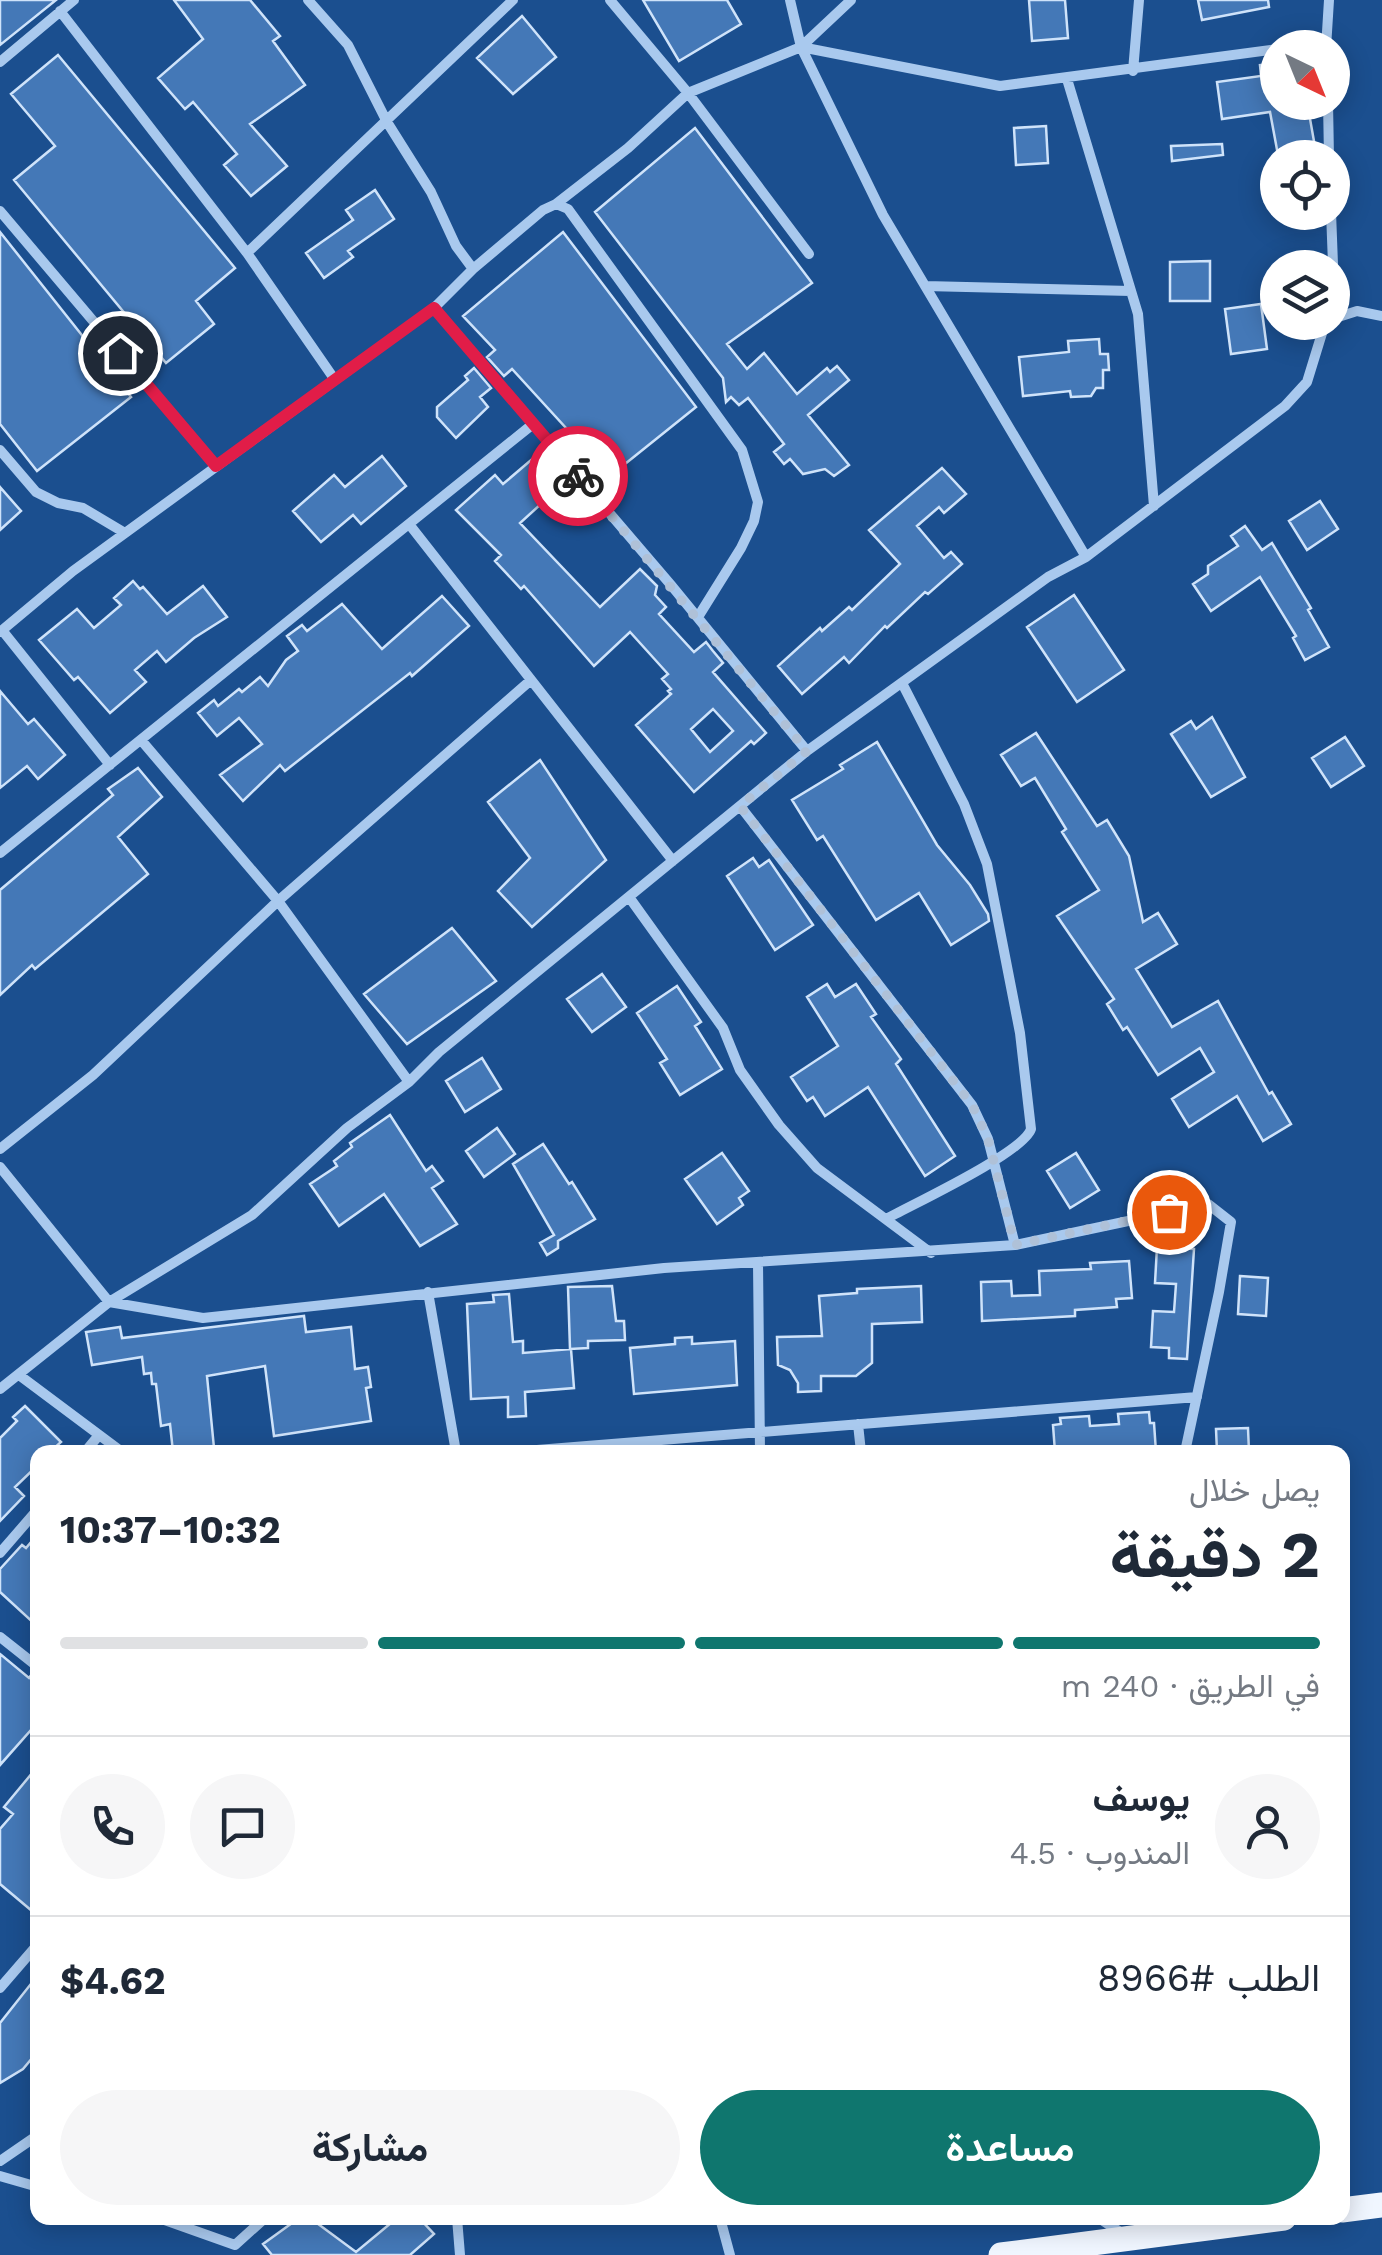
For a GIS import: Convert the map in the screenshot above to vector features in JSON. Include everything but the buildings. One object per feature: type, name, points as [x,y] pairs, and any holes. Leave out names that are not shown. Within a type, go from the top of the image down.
[{"type":"main road","points":[[1350,2209],[1382,2204]]},
{"type":"main road","points":[[1001,2255],[1230,2225]]},
{"type":"street","points":[[0,62],[74,0]]},
{"type":"street","points":[[308,0],[348,45],[387,122],[431,192],[456,246],[473,268]]},
{"type":"street","points":[[247,254],[514,0]]},
{"type":"street","points":[[610,0],[688,93],[809,254]]},
{"type":"street","points":[[790,0],[801,48],[883,215],[1086,558]]},
{"type":"street","points":[[110,765],[1,631],[124,533],[434,308],[473,268],[543,210],[628,148],[688,93],[801,48],[851,0]]},
{"type":"street","points":[[1133,71],[1139,0]]},
{"type":"street","points":[[1327,30],[1329,0]]},
{"type":"street","points":[[60,12],[247,254],[335,380]]},
{"type":"street","points":[[801,48],[1000,86],[1260,52]]},
{"type":"street","points":[[1067,78],[1138,314],[1154,506]]},
{"type":"street","points":[[556,204],[568,209],[742,450],[758,502],[754,522],[698,617]]},
{"type":"street","points":[[0,211],[216,466]]},
{"type":"street","points":[[925,286],[1131,290]]},
{"type":"street","points":[[434,308],[807,751]]},
{"type":"street","points":[[1350,314],[1382,316]]},
{"type":"street","points":[[0,1390],[109,1302],[252,1215],[347,1128],[409,1082],[439,1052],[807,751],[1048,577],[1086,558],[1286,406],[1307,382],[1320,340]]},
{"type":"street","points":[[0,853],[533,424]]},
{"type":"street","points":[[0,450],[36,492],[58,503],[83,508],[124,533]]},
{"type":"street","points":[[408,524],[673,861]]},
{"type":"street","points":[[0,1149],[93,1076],[278,901],[531,680]]},
{"type":"street","points":[[886,1220],[993,1162],[1027,1140],[1030,1129],[1020,1033],[987,864],[964,804],[902,683]]},
{"type":"street","points":[[141,740],[278,901],[409,1082]]},
{"type":"street","points":[[740,806],[972,1105],[988,1139],[1015,1245]]},
{"type":"street","points":[[628,897],[724,1028],[740,1070],[779,1125],[817,1168],[931,1253]]},
{"type":"street","points":[[0,1167],[109,1302],[203,1318],[664,1268],[1015,1245],[1208,1204],[1231,1222],[1186,1445]]},
{"type":"street","points":[[758,1263],[760,1445]]},
{"type":"street","points":[[428,1292],[455,1445]]},
{"type":"street","points":[[19,1375],[113,1445]]},
{"type":"street","points":[[598,1445],[1196,1397]]},
{"type":"street","points":[[858,1424],[860,1445]]},
{"type":"street","points":[[90,1445],[99,1435]]},
{"type":"street","points":[[0,1553],[30,1518]]},
{"type":"street","points":[[0,1638],[30,1661]]},
{"type":"street","points":[[0,1988],[30,1953]]},
{"type":"street","points":[[0,2161],[30,2140]]},
{"type":"street","points":[[0,2176],[30,2185]]},
{"type":"street","points":[[180,2225],[235,2246],[257,2225]]},
{"type":"street","points":[[458,2225],[460,2255]]},
{"type":"street","points":[[722,2225],[730,2255]]},
{"type":"street","points":[[1110,2225],[1129,2238]]},
{"type":"way so far","points":[[578,476],[807,751],[740,806],[972,1105],[988,1139],[1015,1245],[1169,1212]]},
{"type":"route","points":[[120,353],[216,466],[434,308],[578,476]]}]
